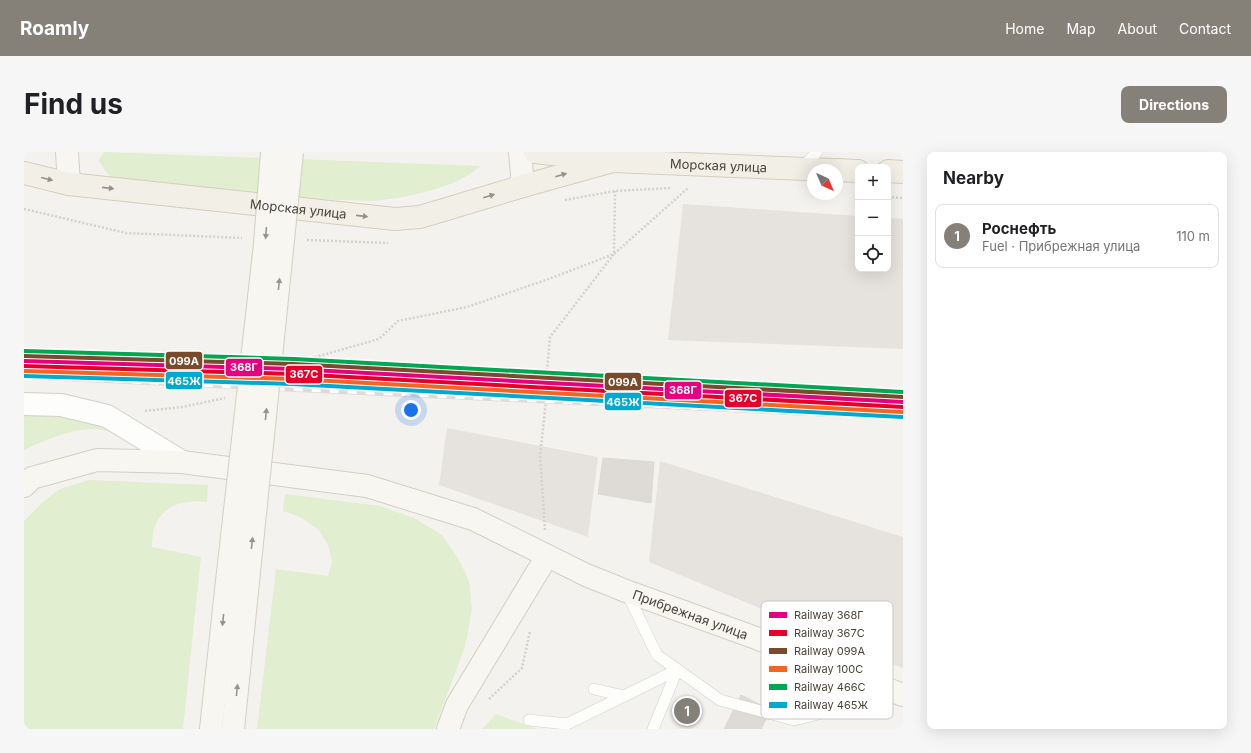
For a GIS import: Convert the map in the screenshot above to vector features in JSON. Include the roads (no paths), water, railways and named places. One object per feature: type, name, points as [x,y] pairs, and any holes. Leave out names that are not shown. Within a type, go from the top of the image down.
[{"type":"main road","points":[[66,152],[69,184]]},
{"type":"main road","points":[[233,729],[238,582],[272,152]]},
{"type":"main road","points":[[211,729],[238,582],[292,152]]},
{"type":"main road","points":[[520,152],[523,186]]},
{"type":"main road","name":"Морская улица","points":[[535,152],[807,169]]},
{"type":"main road","name":"Морская улица","points":[[24,173],[69,184],[395,219],[420,217],[523,186],[612,156]]},
{"type":"main road","points":[[843,170],[855,171]]},
{"type":"main road","points":[[891,171],[903,172]]},
{"type":"main road","name":"Прибрежная улица","points":[[24,486],[32,478],[97,460],[182,462],[367,486],[473,519],[586,575],[761,640]]},
{"type":"main road","points":[[448,729],[457,705],[547,556]]},
{"type":"street","points":[[24,404],[61,406],[107,416],[182,462]]},
{"type":"lane","points":[[801,169],[817,152]]},
{"type":"lane","points":[[626,591],[657,655],[720,700],[761,711]]},
{"type":"lane","points":[[529,720],[567,724],[677,670]]},
{"type":"lane","points":[[653,729],[677,670]]},
{"type":"lane","points":[[594,689],[624,696]]},
{"type":"railway","points":[[24,377],[903,418]]},
{"type":"rail line","name":"466С","points":[[24,351],[294,359],[903,392]]},
{"type":"rail line","name":"099А","points":[[24,356],[293,364],[903,397]]},
{"type":"rail line","name":"368Г","points":[[24,361],[293,369],[903,402]]},
{"type":"rail line","name":"367С","points":[[24,366],[293,374],[903,407]]},
{"type":"rail line","name":"100C","points":[[24,371],[293,379],[902,412]]},
{"type":"rail line","name":"465Ж","points":[[24,376],[292,384],[902,417]]},
{"type":"place","name":"Роснефть","points":[[687,711]]}]
